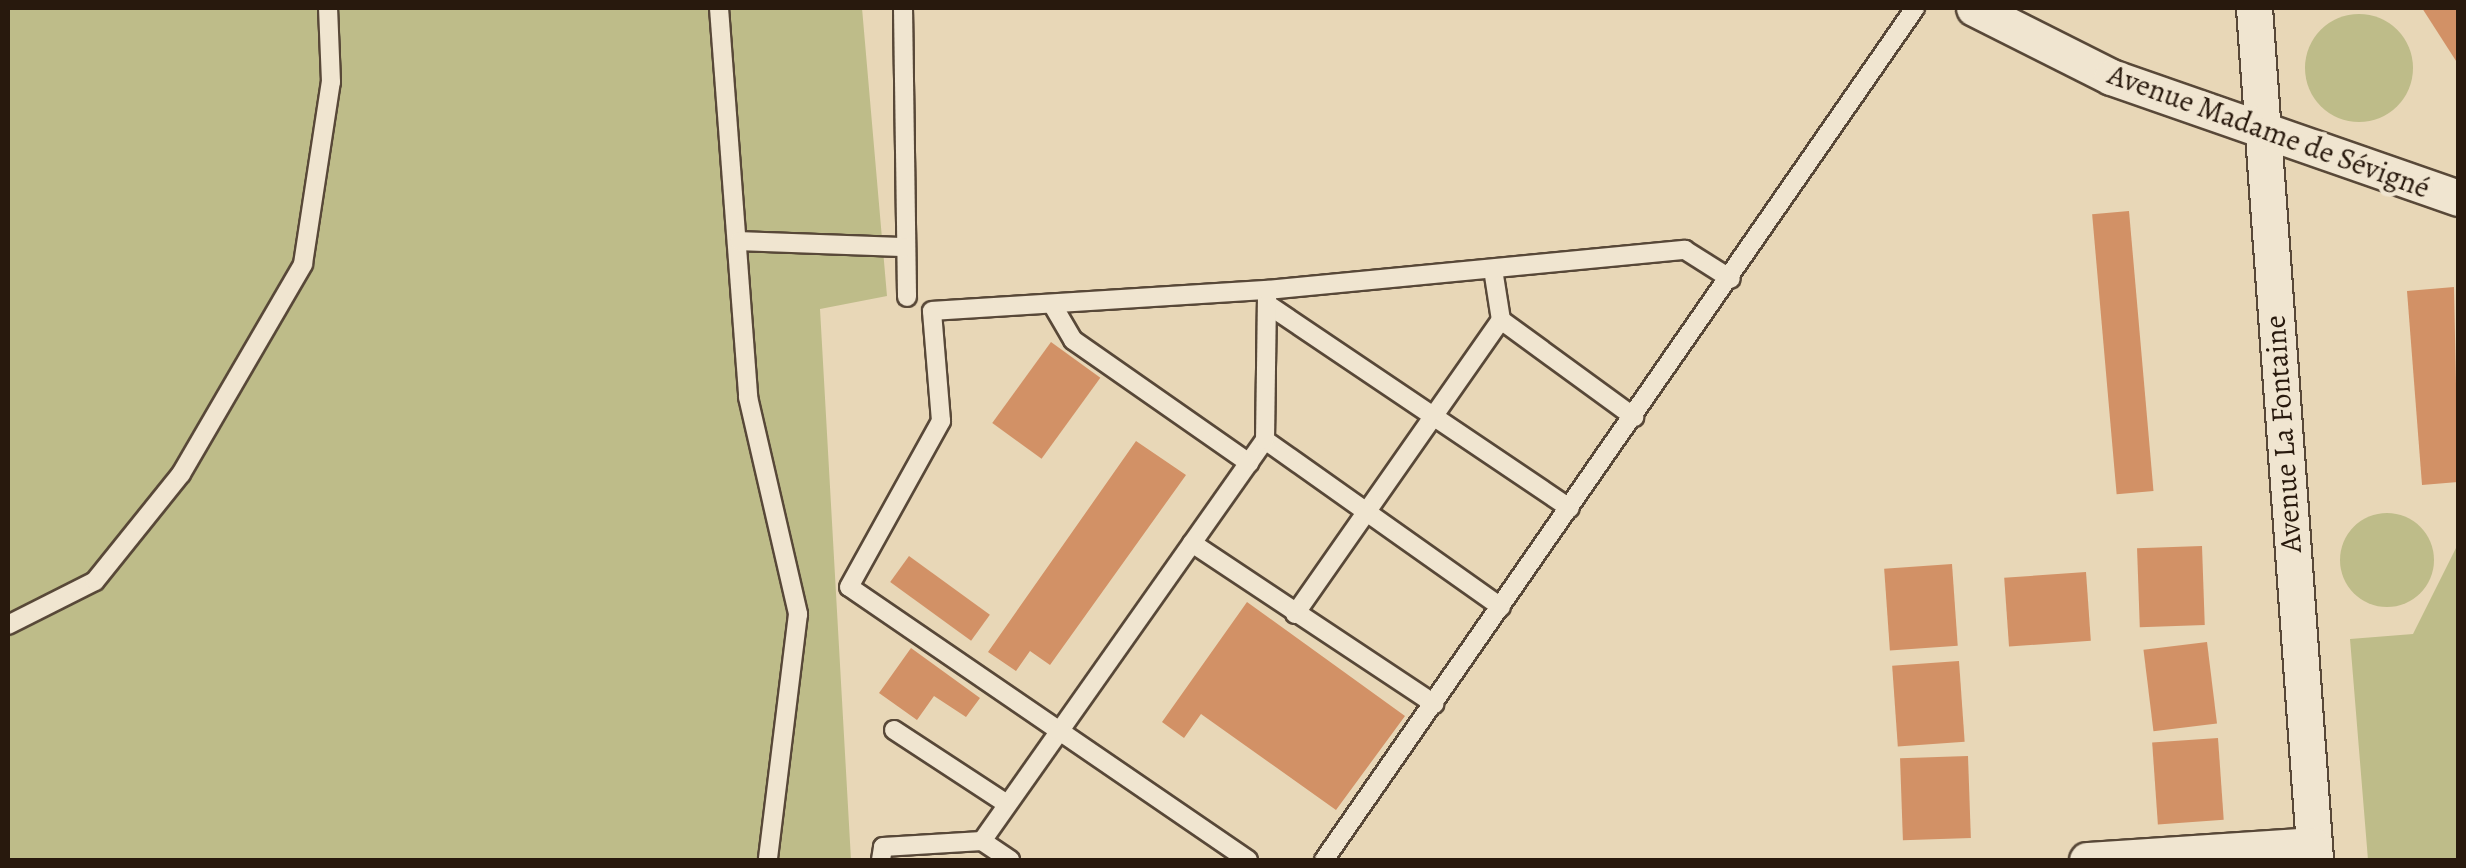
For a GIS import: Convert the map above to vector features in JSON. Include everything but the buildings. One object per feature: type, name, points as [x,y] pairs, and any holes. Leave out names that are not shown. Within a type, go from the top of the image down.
[{"type":"street","name":"Avenue Madame de Sévigné","points":[[1974,8],[2111,77],[2262,134],[2458,198]]},
{"type":"street","name":"Avenue La Fontaine","points":[[2254,8],[2314,852]]},
{"type":"street","points":[[2087,860],[2314,852]]},
{"type":"lane","points":[[8,625],[95,581],[181,474],[303,264],[331,82],[328,8]]},
{"type":"lane","points":[[720,8],[748,396],[798,614],[768,860]]},
{"type":"lane","points":[[903,8],[908,298]]},
{"type":"lane","points":[[1324,860],[1731,279],[1915,8]]},
{"type":"lane","points":[[738,241],[906,247]]},
{"type":"lane","points":[[1248,860],[849,587],[942,421],[932,311],[1267,297],[1493,268],[1685,250],[1731,279]]},
{"type":"lane","points":[[1296,614],[1501,320],[1493,268]]},
{"type":"lane","points":[[1267,297],[1433,418],[1570,508]]},
{"type":"lane","points":[[982,840],[1265,440],[1267,297]]},
{"type":"lane","points":[[1052,304],[1073,340],[1250,463]]},
{"type":"lane","points":[[1501,320],[1634,417]]},
{"type":"lane","points":[[1265,440],[1501,607]]},
{"type":"lane","points":[[1192,543],[1434,704]]},
{"type":"lane","points":[[894,730],[1008,804]]},
{"type":"lane","points":[[881,860],[882,847],[982,840],[1010,860]]},
{"type":"shaded area","points":[[8,8],[862,8],[887,296],[820,309],[851,860],[8,860]]},
{"type":"shaded area","points":[[2359,14],[2380,18],[2397,30],[2409,47],[2413,68],[2409,89],[2397,106],[2380,118],[2359,122],[2338,118],[2321,106],[2309,89],[2305,68],[2309,47],[2321,30],[2338,18]]},
{"type":"shaded area","points":[[2387,513],[2405,517],[2420,527],[2430,542],[2434,560],[2430,578],[2420,593],[2405,603],[2387,607],[2369,603],[2354,593],[2344,578],[2340,560],[2344,542],[2354,527],[2369,517]]},
{"type":"shaded area","points":[[2458,544],[2458,860],[2368,860],[2350,639],[2413,634]]}]
